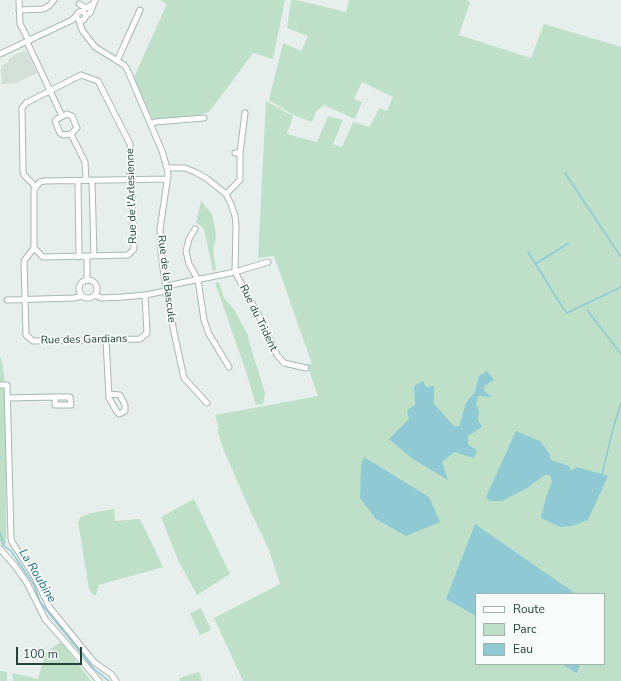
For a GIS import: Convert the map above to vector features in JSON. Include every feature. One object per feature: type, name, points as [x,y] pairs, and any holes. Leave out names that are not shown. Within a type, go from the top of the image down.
[{"type":"street","points":[[19,0],[20,24],[62,116]]},
{"type":"street","points":[[19,10],[43,9],[49,6],[54,0]]},
{"type":"street","points":[[0,54],[72,20],[94,2]]},
{"type":"street","name":"Rue de la Bascule","points":[[94,2],[90,13],[80,13],[82,30],[95,47],[127,69],[162,151],[167,168],[167,179],[160,229],[161,251],[174,337],[184,378],[207,403]]},
{"type":"street","points":[[117,61],[140,10]]},
{"type":"street","name":"Rue de l'Arlesienne","points":[[34,248],[43,257],[128,255],[134,249],[130,144],[98,81],[81,75],[26,103],[22,108],[23,171],[24,175],[36,187]]},
{"type":"street","points":[[226,194],[240,180],[238,153],[245,113]]},
{"type":"street","points":[[70,114],[75,121],[77,128],[71,134],[63,135],[60,133],[55,121],[62,116],[70,114]]},
{"type":"street","points":[[151,124],[155,122],[204,118]]},
{"type":"street","points":[[71,134],[85,162],[86,180]]},
{"type":"street","points":[[167,168],[185,168],[195,172],[206,178],[226,194],[232,204],[236,226],[235,272]]},
{"type":"street","points":[[34,248],[34,190],[40,182],[167,179]]},
{"type":"street","points":[[92,180],[94,256]]},
{"type":"street","points":[[78,181],[79,257]]},
{"type":"street","points":[[195,229],[189,239],[186,251],[189,264],[198,280],[204,320],[210,334],[229,367]]},
{"type":"street","name":"Rue des Gardians","points":[[34,248],[24,260],[26,335],[33,341],[140,339],[147,332],[145,295]]},
{"type":"street","points":[[87,257],[88,279]]},
{"type":"street","points":[[95,295],[101,298],[145,295],[166,288],[235,272],[268,262]]},
{"type":"street","name":"Rue du Trident","points":[[235,272],[261,320],[277,356],[284,363],[306,368]]},
{"type":"street","points":[[82,296],[79,291],[80,284],[88,279]]},
{"type":"street","points":[[7,300],[74,298],[82,296],[88,298],[95,295],[98,289],[96,283],[88,279]]},
{"type":"street","points":[[106,340],[109,394]]},
{"type":"street","points":[[4,385],[8,398],[12,542],[33,574],[50,608],[94,662],[111,674],[116,681]]},
{"type":"street","points":[[8,398],[55,397]]},
{"type":"street","points":[[0,549],[27,583],[45,619],[99,681]]},
{"type":"shaded area","points":[[26,51],[37,73],[16,83],[2,84],[1,66],[9,62],[8,60],[16,54]]},
{"type":"green space","points":[[160,0],[285,0],[273,59],[253,53],[209,112],[199,115],[162,120],[153,119],[141,97],[134,77],[167,4]]},
{"type":"green space","points":[[291,0],[346,12],[349,0],[466,0],[470,2],[459,35],[531,58],[544,24],[621,47],[621,681],[243,681],[214,618],[280,584],[269,550],[224,451],[217,429],[219,429],[215,415],[318,396],[307,364],[312,364],[274,256],[258,258],[266,101],[293,116],[287,134],[317,142],[328,116],[343,120],[333,144],[342,147],[353,122],[370,127],[379,108],[387,111],[393,97],[362,82],[354,99],[362,102],[355,119],[324,105],[316,112],[312,122],[293,115],[269,100],[283,43],[301,51],[308,36],[287,28]]},
{"type":"green space","points":[[201,201],[212,214],[215,228],[216,239],[213,250],[216,270],[213,271],[204,229],[196,222]]},
{"type":"green space","points":[[219,282],[224,298],[234,309],[248,335],[265,393],[263,404],[256,405],[246,371],[215,283]]},
{"type":"green space","points":[[0,357],[5,382],[0,383]]},
{"type":"green space","points":[[0,387],[5,387],[6,403],[6,543],[2,547],[0,541]]},
{"type":"green space","points":[[194,499],[230,574],[197,595],[179,562],[161,517]]},
{"type":"green space","points":[[114,509],[115,521],[140,519],[163,567],[99,585],[96,595],[93,595],[89,589],[78,522],[81,517],[91,513]]},
{"type":"green space","points":[[201,608],[211,630],[200,635],[190,613]]},
{"type":"green space","points":[[61,642],[91,681],[13,681],[12,673],[38,679],[46,652]]},
{"type":"green space","points":[[0,671],[7,672],[7,681],[0,681]]},
{"type":"green space","points":[[199,672],[202,681],[180,681],[179,678]]},
{"type":"water","points":[[487,371],[494,380],[484,386],[484,391],[492,397],[478,396],[476,404],[479,411],[478,420],[482,427],[468,436],[468,445],[477,450],[474,458],[454,452],[442,462],[448,480],[414,460],[389,439],[409,419],[407,410],[415,405],[414,386],[423,381],[426,387],[434,386],[434,404],[454,426],[459,426],[466,403],[475,392],[479,376]]},
{"type":"water","points":[[516,431],[540,441],[549,453],[551,460],[569,466],[571,471],[577,467],[608,476],[588,520],[572,526],[560,527],[541,518],[546,497],[552,482],[550,475],[545,475],[527,488],[502,501],[490,501],[486,497]]},
{"type":"water","points":[[364,457],[429,497],[440,522],[406,536],[376,519],[360,498],[361,465]]},
{"type":"water","points":[[475,524],[575,593],[475,593],[475,615],[446,599]]},
{"type":"water","points":[[563,665],[580,665],[577,673]]},
{"type":"waterway","points":[[565,173],[621,257]]},
{"type":"waterway","points":[[535,264],[569,243]]},
{"type":"waterway","points":[[528,252],[567,313],[621,287]]},
{"type":"waterway","points":[[587,310],[621,354]]},
{"type":"waterway","points":[[602,474],[621,403]]},
{"type":"waterway","name":"La Roubine","points":[[0,533],[4,546],[11,551],[34,585],[40,602],[94,669],[109,681]]}]
